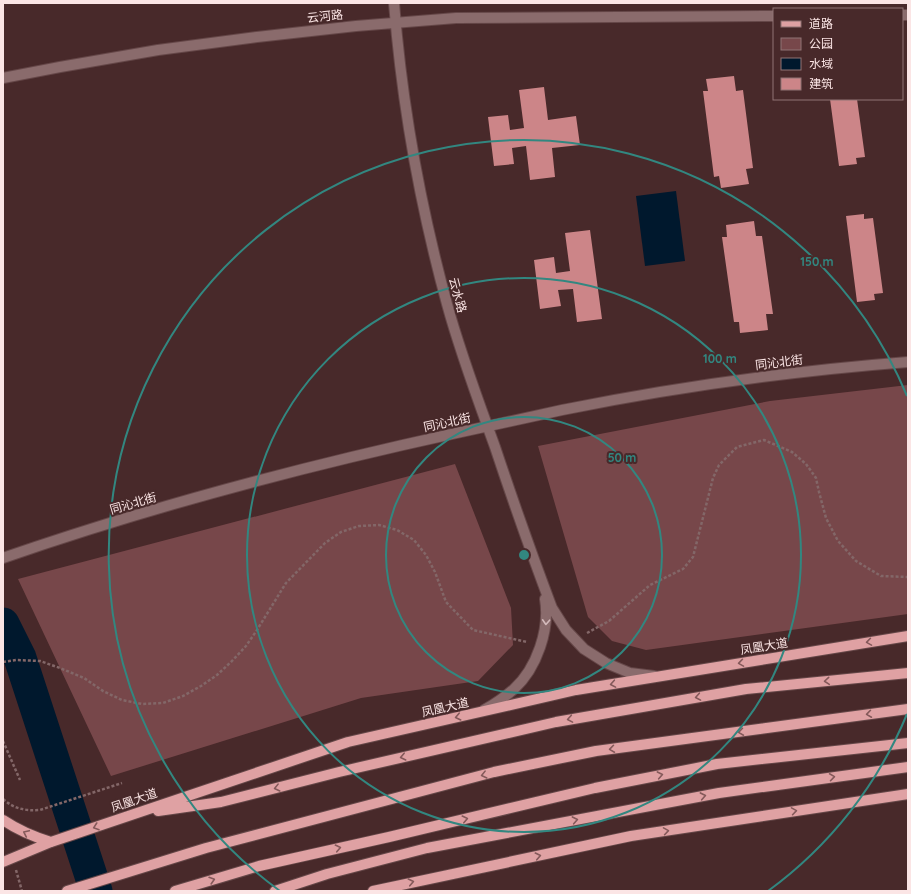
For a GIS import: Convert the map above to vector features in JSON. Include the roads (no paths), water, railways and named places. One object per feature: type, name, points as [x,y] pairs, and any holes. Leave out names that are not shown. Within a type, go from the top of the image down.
[{"type":"main road","name":"凤凰大道","points":[[3,862],[51,842],[348,742],[576,690],[908,636]]},
{"type":"main road","points":[[133,814],[221,802],[339,772],[556,722],[746,689],[908,674]]},
{"type":"main road","points":[[67,891],[206,848],[502,770],[596,751],[908,709]]},
{"type":"main road","points":[[175,891],[259,866],[595,788],[717,764],[908,743]]},
{"type":"main road","points":[[275,891],[327,874],[427,848],[720,793],[908,767]]},
{"type":"main road","points":[[373,891],[631,836],[908,794]]},
{"type":"main road","points":[[3,820],[37,838],[51,842]]},
{"type":"street","name":"云水路","points":[[394,3],[409,132],[419,190],[432,248],[447,305],[465,362],[542,583]]},
{"type":"street","name":"云河路","points":[[3,78],[158,50],[356,26],[456,18],[773,16]]},
{"type":"street","name":"同沁北街","points":[[3,558],[118,520],[293,471],[487,426],[640,396],[719,383],[798,372],[908,362]]},
{"type":"street","points":[[542,583],[552,608],[566,630],[584,648],[606,663],[630,673],[656,677]]},
{"type":"street","points":[[478,712],[498,702],[516,688],[530,670],[540,650],[545,628],[546,606],[542,583]]},
{"type":"water","points":[[676,191],[685,261],[645,266],[636,196]]},
{"type":"waterway","points":[[3,624],[20,658],[96,891]]}]
